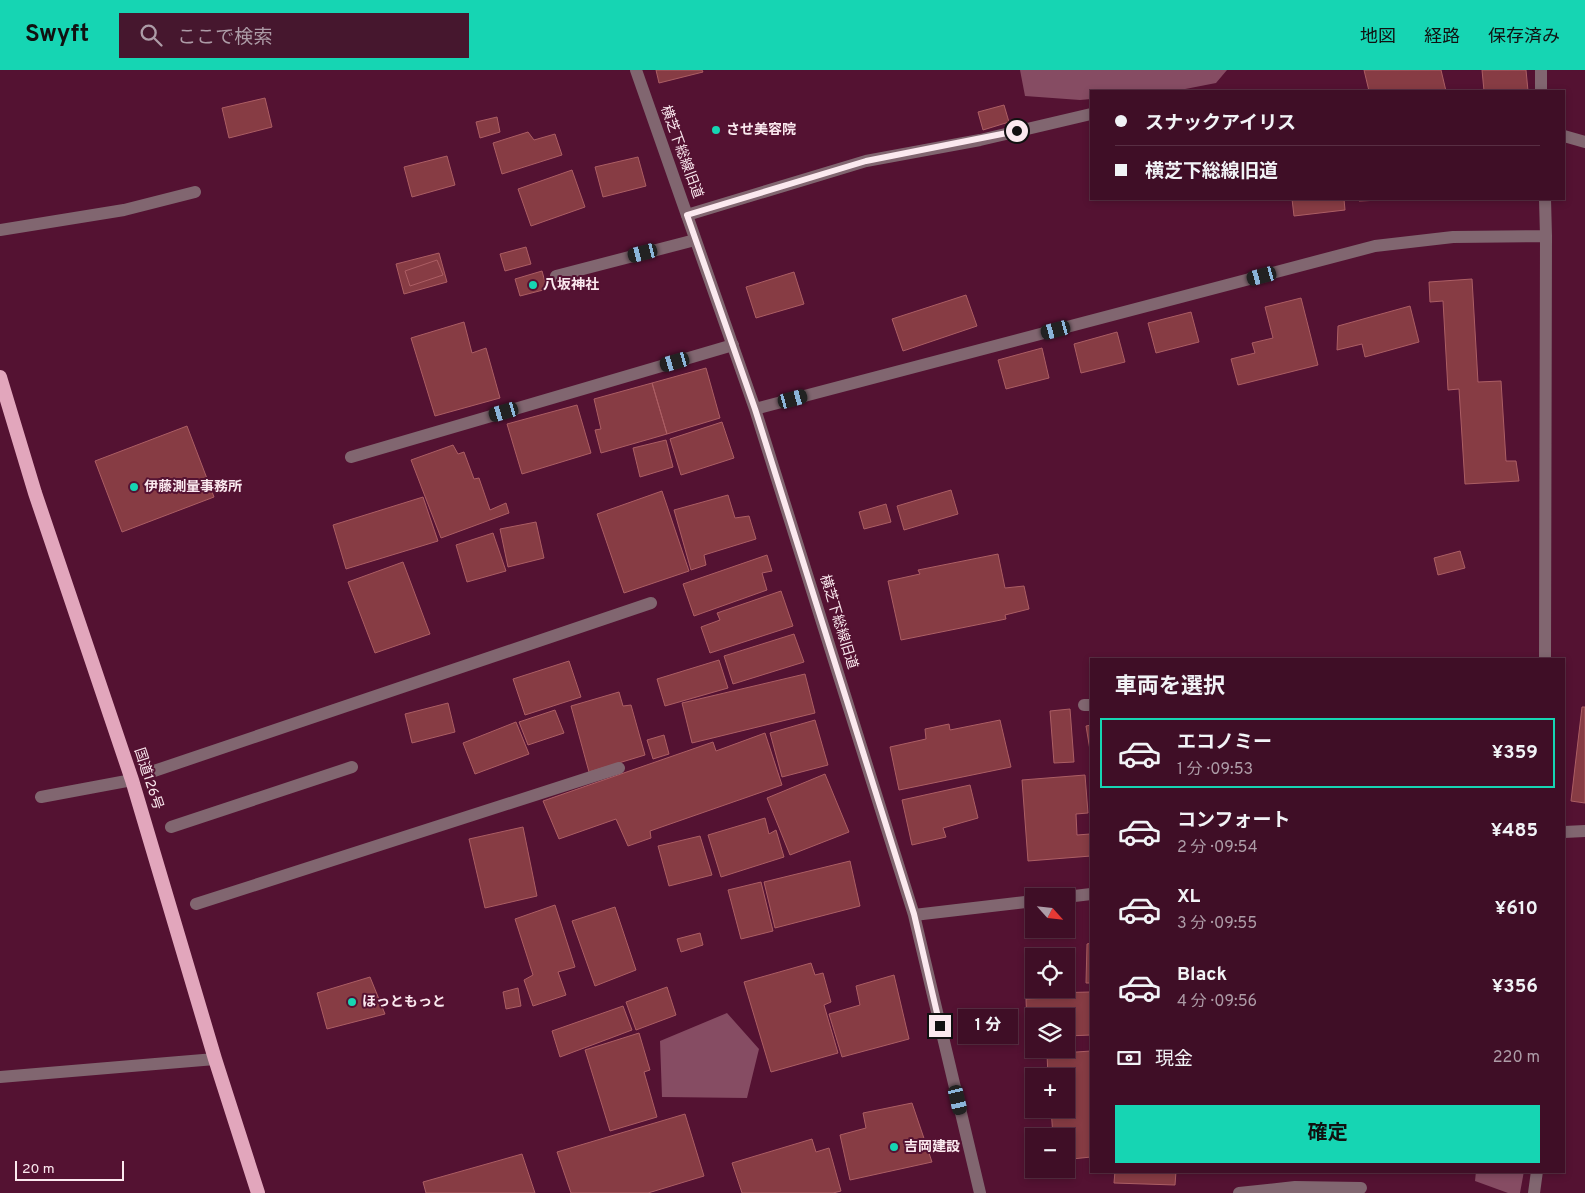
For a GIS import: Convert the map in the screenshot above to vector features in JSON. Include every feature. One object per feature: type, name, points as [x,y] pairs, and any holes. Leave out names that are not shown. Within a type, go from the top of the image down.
[{"type":"highway","name":"国道126号","points":[[0,376],[35,493],[132,780],[215,1059],[258,1193]]},
{"type":"street","name":"横芝下総線旧道","points":[[636,70],[755,409],[914,914],[980,1193]]},
{"type":"street","points":[[1541,70],[1541,90]]},
{"type":"street","points":[[687,215],[866,161],[980,140],[1090,114]]},
{"type":"street","points":[[1565,136],[1585,142]]},
{"type":"street","points":[[0,230],[124,210],[195,192]]},
{"type":"street","points":[[1545,200],[1546,658]]},
{"type":"street","points":[[755,409],[1375,246],[1453,237],[1546,236]]},
{"type":"street","points":[[556,276],[695,240]]},
{"type":"street","points":[[351,457],[733,345]]},
{"type":"street","points":[[154,771],[651,603]]},
{"type":"street","points":[[171,827],[352,767]]},
{"type":"street","points":[[196,904],[619,768]]},
{"type":"street","points":[[41,797],[132,780]]},
{"type":"street","points":[[1565,832],[1585,831]]},
{"type":"street","points":[[1075,896],[1090,894]]},
{"type":"street","points":[[914,914],[1025,902]]},
{"type":"street","points":[[0,1077],[215,1059]]},
{"type":"street","points":[[1534,1193],[1537,1173]]},
{"type":"street","points":[[1239,1193],[1295,1187],[1362,1188]]},
{"type":"shaded area","points":[[1020,70],[1227,70],[1216,83],[1180,90],[1090,90],[1090,99],[1080,100],[1025,96]]},
{"type":"shaded area","points":[[727,1013],[759,1049],[747,1098],[662,1097],[660,1041]]},
{"type":"shaded area","points":[[1476,1173],[1524,1173],[1520,1193],[1508,1193],[1475,1181]]},
{"type":"building","points":[[656,70],[702,70],[703,72],[659,83]]},
{"type":"building","points":[[1364,70],[1441,70],[1446,90],[1369,90]]},
{"type":"building","points":[[1482,70],[1526,70],[1528,90],[1484,90]]},
{"type":"building","points":[[265,98],[272,127],[229,138],[222,108]]},
{"type":"building","points":[[1004,105],[1009,122],[983,130],[978,112]]},
{"type":"building","points":[[497,117],[500,132],[480,138],[476,122]]},
{"type":"building","points":[[528,132],[534,140],[555,134],[562,155],[502,174],[493,143]]},
{"type":"building","points":[[447,156],[455,185],[412,197],[404,167]]},
{"type":"building","points":[[638,157],[646,186],[603,197],[595,167]]},
{"type":"building","points":[[572,170],[585,207],[531,226],[518,189]]},
{"type":"building","points":[[1292,200],[1344,200],[1345,210],[1294,216]]},
{"type":"building","points":[[526,247],[531,264],[505,271],[500,254]]},
{"type":"building","points":[[439,253],[447,282],[404,294],[396,264]]},
{"type":"building","points":[[437,260],[443,275],[410,286],[405,271]]},
{"type":"building","points":[[542,271],[547,289],[520,296],[515,279]]},
{"type":"building","points":[[794,272],[804,304],[756,318],[746,287]]},
{"type":"building","points":[[1472,279],[1478,382],[1501,381],[1506,461],[1516,461],[1519,481],[1465,484],[1459,389],[1448,390],[1443,301],[1430,302],[1429,282]]},
{"type":"building","points":[[966,295],[977,326],[903,351],[892,319]]},
{"type":"building","points":[[1301,298],[1318,365],[1238,385],[1231,359],[1255,353],[1252,343],[1273,338],[1265,307]]},
{"type":"building","points":[[1410,306],[1419,342],[1365,357],[1362,344],[1337,350],[1338,326]]},
{"type":"building","points":[[1191,312],[1199,342],[1156,353],[1148,323]]},
{"type":"building","points":[[464,322],[472,353],[486,348],[500,398],[435,416],[411,338]]},
{"type":"building","points":[[1117,332],[1125,362],[1081,373],[1074,344]]},
{"type":"building","points":[[1042,348],[1049,378],[1006,389],[998,360]]},
{"type":"building","points":[[706,368],[720,418],[667,434],[652,383]]},
{"type":"building","points":[[652,383],[667,434],[601,453],[595,430],[601,429],[594,399]]},
{"type":"building","points":[[577,405],[591,453],[522,474],[507,424]]},
{"type":"building","points":[[722,422],[734,458],[681,475],[670,439]]},
{"type":"building","points":[[187,426],[214,497],[122,532],[95,461]]},
{"type":"building","points":[[666,440],[673,467],[640,477],[633,448]]},
{"type":"building","points":[[453,445],[458,454],[464,452],[474,479],[479,478],[490,510],[506,503],[509,513],[441,538],[411,460]]},
{"type":"building","points":[[951,490],[958,514],[904,530],[897,506]]},
{"type":"building","points":[[662,491],[689,571],[624,593],[597,514]]},
{"type":"building","points":[[728,495],[735,518],[749,516],[756,539],[704,555],[706,565],[691,570],[674,510]]},
{"type":"building","points":[[423,497],[438,541],[346,569],[333,525]]},
{"type":"building","points":[[886,504],[891,522],[864,529],[859,512]]},
{"type":"building","points":[[536,522],[544,558],[508,567],[500,529]]},
{"type":"building","points":[[493,533],[506,571],[467,582],[456,545]]},
{"type":"building","points":[[1460,551],[1465,568],[1438,575],[1434,558]]},
{"type":"building","points":[[998,554],[1005,588],[1024,586],[1029,609],[1005,615],[1006,619],[901,640],[888,581],[920,574],[918,570]]},
{"type":"building","points":[[767,555],[772,571],[762,573],[767,590],[694,616],[683,584]]},
{"type":"building","points":[[403,562],[430,634],[375,653],[348,582]]},
{"type":"building","points":[[781,591],[793,626],[710,653],[701,627],[720,620],[717,613]]},
{"type":"building","points":[[794,634],[804,662],[733,684],[724,656]]},
{"type":"building","points":[[719,660],[728,688],[665,706],[657,679]]},
{"type":"building","points":[[569,661],[581,697],[525,715],[513,679]]},
{"type":"building","points":[[805,674],[815,713],[692,743],[682,703]]},
{"type":"building","points":[[619,692],[623,706],[631,705],[645,755],[589,772],[571,706]]},
{"type":"building","points":[[448,703],[455,732],[412,743],[405,714]]},
{"type":"building","points":[[1582,707],[1585,707],[1585,803],[1571,801]]},
{"type":"building","points":[[1070,709],[1074,762],[1054,763],[1050,711]]},
{"type":"building","points":[[555,710],[564,733],[528,745],[519,722]]},
{"type":"building","points":[[815,720],[828,765],[782,777],[770,733]]},
{"type":"building","points":[[1000,720],[1011,767],[899,790],[890,747],[926,739],[925,729],[949,724],[950,730]]},
{"type":"building","points":[[516,722],[529,754],[475,774],[463,743]]},
{"type":"building","points":[[1090,725],[1090,750],[1086,726]]},
{"type":"building","points":[[765,733],[782,785],[650,831],[651,838],[628,846],[616,819],[559,839],[543,801],[713,742],[716,751]]},
{"type":"building","points":[[664,735],[669,754],[653,759],[647,740]]},
{"type":"building","points":[[825,774],[849,832],[790,855],[767,798]]},
{"type":"building","points":[[1085,775],[1088,813],[1076,814],[1077,835],[1090,834],[1090,856],[1028,861],[1022,780]]},
{"type":"building","points":[[970,785],[978,818],[943,828],[946,837],[912,845],[902,800]]},
{"type":"building","points":[[765,818],[769,834],[776,830],[784,857],[721,877],[708,835]]},
{"type":"building","points":[[523,827],[537,896],[485,908],[469,839]]},
{"type":"building","points":[[700,836],[712,875],[669,886],[658,846]]},
{"type":"building","points":[[850,861],[860,906],[775,928],[764,882]]},
{"type":"building","points":[[761,882],[773,931],[741,939],[728,890]]},
{"type":"building","points":[[555,905],[575,967],[558,972],[566,995],[533,1006],[524,980],[533,975],[515,919]]},
{"type":"building","points":[[615,907],[636,970],[595,986],[572,921]]},
{"type":"building","points":[[700,933],[703,945],[681,952],[677,939]]},
{"type":"building","points":[[1090,943],[1090,983],[1086,983],[1087,944]]},
{"type":"building","points":[[811,963],[815,975],[823,973],[831,1002],[824,1005],[838,1053],[771,1072],[744,982]]},
{"type":"building","points":[[894,975],[909,1039],[842,1057],[829,1014],[860,1005],[856,986]]},
{"type":"building","points":[[370,977],[385,1014],[327,1029],[317,993]]},
{"type":"building","points":[[667,987],[676,1015],[636,1030],[626,1002]]},
{"type":"building","points":[[518,988],[521,1006],[506,1009],[503,992]]},
{"type":"building","points":[[1075,992],[1090,992],[1090,1035],[1075,1036],[1075,1008],[1026,1008],[1026,999],[1075,998]]},
{"type":"building","points":[[623,1006],[632,1030],[560,1057],[552,1031]]},
{"type":"building","points":[[639,1033],[650,1070],[644,1072],[657,1117],[610,1131],[585,1050]]},
{"type":"building","points":[[1090,1051],[1090,1157],[1075,1159],[1075,1128],[1052,1128],[1052,1118],[1075,1118],[1075,1068],[1048,1068],[1047,1058],[1075,1058],[1075,1052]]},
{"type":"building","points":[[912,1103],[932,1162],[850,1180],[840,1135],[866,1128],[863,1113]]},
{"type":"building","points":[[685,1114],[704,1176],[648,1193],[571,1193],[557,1152]]},
{"type":"building","points":[[812,1139],[816,1152],[829,1148],[841,1191],[833,1193],[742,1193],[732,1163]]},
{"type":"building","points":[[522,1154],[535,1193],[426,1193],[423,1182]]},
{"type":"building","points":[[1115,1173],[1176,1173],[1175,1185],[1114,1183]]},
{"type":"place","name":"させ美容院","points":[[716,130]]},
{"type":"place","name":"八坂神社","points":[[533,285]]},
{"type":"place","name":"伊藤測量事務所","points":[[134,487]]},
{"type":"place","name":"ほっともっと","points":[[352,1002]]},
{"type":"place","name":"吉岡建設","points":[[894,1147]]},
{"type":"route","points":[[940,1026],[914,914],[755,409],[687,215],[866,161],[980,140],[1017,131]]}]
